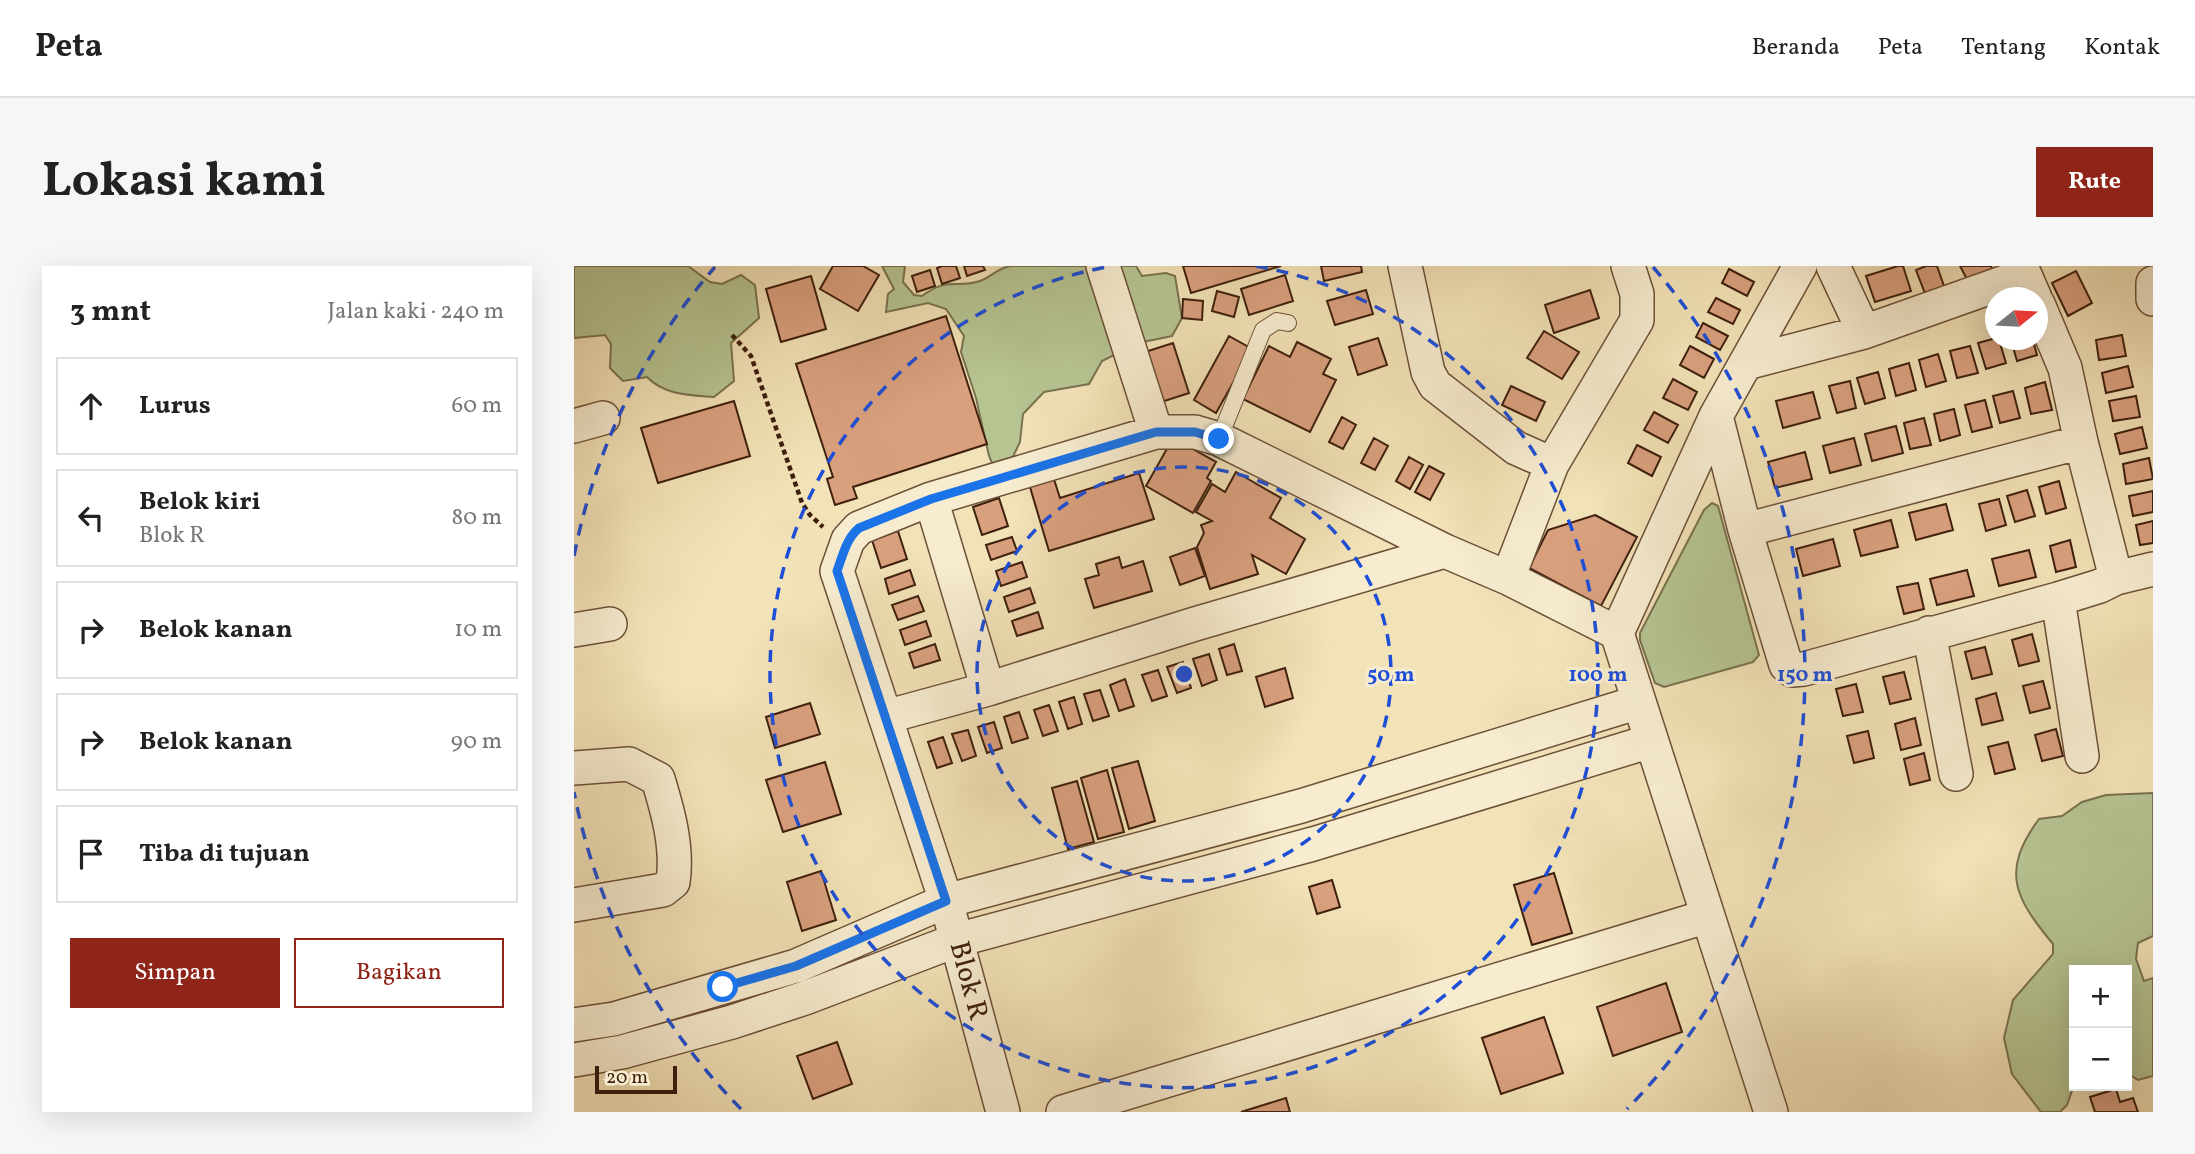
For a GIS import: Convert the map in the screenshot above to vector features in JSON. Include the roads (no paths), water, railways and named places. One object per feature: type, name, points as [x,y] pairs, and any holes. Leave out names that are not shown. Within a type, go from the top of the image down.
[{"type":"street","points":[[1103,266],[1156,432]]},
{"type":"street","points":[[1405,266],[1428,372],[1436,385],[1516,448],[1552,464]]},
{"type":"street","points":[[1508,578],[1552,464],[1637,320],[1637,294],[1628,266]]},
{"type":"street","points":[[1771,1112],[1617,633],[1716,416],[1800,266]]},
{"type":"street","points":[[1833,266],[1864,332]]},
{"type":"street","points":[[2153,283],[2153,299]]},
{"type":"street","points":[[1746,363],[2030,286],[2065,368],[2116,579]]},
{"type":"street","points":[[1716,416],[1782,658],[1793,670],[2058,599],[2153,569]]},
{"type":"street","points":[[988,689],[931,499],[1156,432],[1195,432],[1219,439],[1617,633]]},
{"type":"street","points":[[1745,530],[2081,442]]},
{"type":"street","name":"Blok R","points":[[931,499],[859,528],[848,540],[837,571],[946,901],[1003,1112]]},
{"type":"street","points":[[885,717],[988,689],[1195,624],[1445,551]]},
{"type":"street","points":[[2058,599],[2082,757]]},
{"type":"street","points":[[574,630],[610,624]]},
{"type":"street","points":[[1929,633],[1956,774]]},
{"type":"street","points":[[574,1025],[614,1019],[796,966],[946,901],[1301,806],[1639,702]]},
{"type":"street","points":[[574,1060],[622,1052],[732,1022],[805,998],[957,940],[1313,844],[1651,741]]},
{"type":"street","points":[[574,768],[629,764],[658,779],[667,806],[674,860],[673,882],[663,890],[574,905]]},
{"type":"street","points":[[1301,806],[1313,844]]},
{"type":"street","points":[[1063,1112],[1708,916]]},
{"type":"street","points":[[723,987],[732,1022]]},
{"type":"lane","points":[[1219,439],[1266,322],[1288,323]]}]
